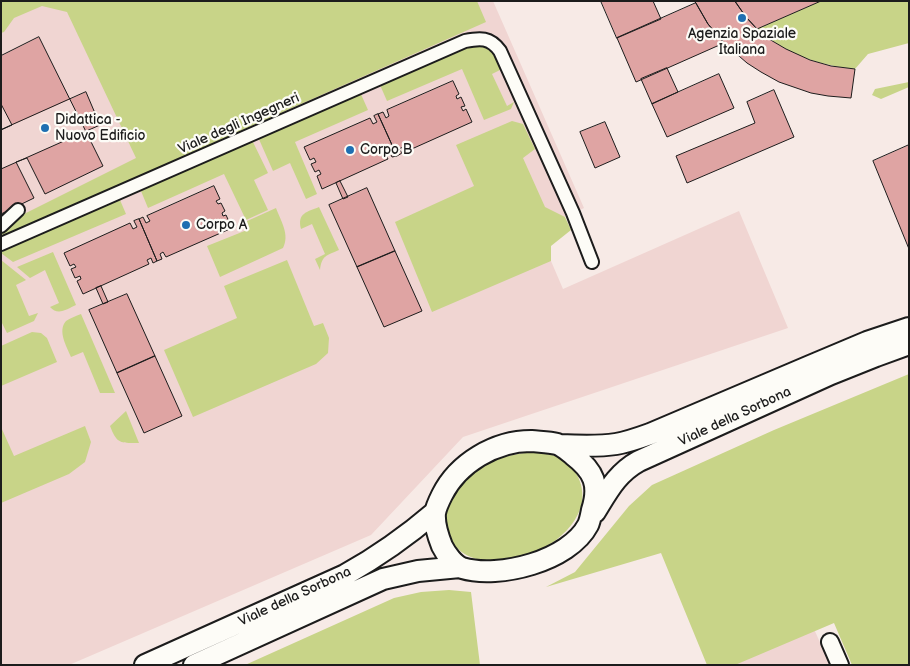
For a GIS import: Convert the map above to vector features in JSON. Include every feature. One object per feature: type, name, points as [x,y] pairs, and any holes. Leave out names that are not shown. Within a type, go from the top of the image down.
[{"type":"street","name":"Viale degli Ingegneri","points":[[1,244],[464,41],[476,39],[490,41],[495,45],[507,66],[592,262]]},
{"type":"street","points":[[1,226],[18,210]]},
{"type":"street","name":"Viale della Sorbona","points":[[560,445],[592,446],[633,440],[867,342],[909,328]]},
{"type":"street","name":"Viale della Sorbona","points":[[588,525],[614,482],[632,465],[831,374],[909,344]]},
{"type":"street","points":[[517,442],[541,442],[560,445],[582,463],[594,480],[596,496],[588,525],[581,534],[568,546],[535,564],[500,571],[473,570],[460,567],[451,558],[441,542],[436,525],[435,512],[452,479],[476,458],[504,445],[517,442]]},
{"type":"street","name":"Viale della Sorbona","points":[[145,665],[366,564],[415,529],[435,512]]},
{"type":"street","name":"Viale della Sorbona","points":[[194,665],[378,581],[403,574],[460,567]]},
{"type":"street","points":[[830,642],[840,665]]},
{"type":"shaded area","points":[[1,1],[493,1],[584,208],[551,223],[551,261],[563,289],[739,211],[788,328],[463,437],[371,535],[69,665],[1,665]]},
{"type":"shaded area","points":[[814,629],[830,665],[734,665]]},
{"type":"green space","points":[[1,1],[477,1],[486,22],[1,237],[1,231],[20,216],[136,158],[67,12],[42,6],[14,18],[4,32],[1,33]]},
{"type":"green space","points":[[821,1],[909,1],[909,43],[868,54],[855,69],[803,57],[780,46],[757,29]]},
{"type":"green space","points":[[479,44],[492,50],[498,60],[502,69],[492,74],[507,106],[514,102],[511,109],[484,120],[462,69],[387,101],[380,85],[467,45]]},
{"type":"green space","points":[[909,82],[909,87],[881,99],[872,95],[875,89]]},
{"type":"green space","points":[[360,92],[368,110],[295,142],[317,194],[306,199],[290,163],[273,171],[258,137]]},
{"type":"green space","points":[[512,121],[523,124],[535,149],[523,158],[545,207],[565,217],[571,230],[551,246],[551,261],[432,312],[395,222],[474,186],[456,145]]},
{"type":"green space","points":[[252,140],[268,173],[254,180],[268,210],[246,220],[224,174],[148,208],[141,191]]},
{"type":"green space","points":[[120,200],[126,214],[13,262],[1,253],[1,251]]},
{"type":"green space","points":[[319,207],[339,250],[323,259],[320,270],[315,259],[325,254],[312,224],[301,229],[300,224],[304,214]]},
{"type":"green space","points":[[276,208],[286,238],[283,248],[220,277],[207,246],[247,230],[245,222]]},
{"type":"green space","points":[[53,252],[76,305],[66,310],[56,311],[50,307],[59,303],[45,270],[30,278],[17,267]]},
{"type":"green space","points":[[1,260],[26,280],[16,285],[29,316],[38,313],[34,321],[7,333],[1,321]]},
{"type":"green space","points":[[287,260],[314,326],[323,323],[329,338],[328,353],[316,364],[193,417],[164,350],[237,318],[224,286]]},
{"type":"green space","points":[[81,314],[115,393],[100,393],[83,352],[71,357],[67,349],[62,329],[63,325],[66,321]]},
{"type":"green space","points":[[32,332],[41,333],[47,338],[57,362],[1,386],[1,346]]},
{"type":"green space","points":[[909,374],[909,665],[852,665],[834,623],[735,665],[707,665],[661,553],[546,587],[575,572],[629,506],[652,485],[774,430]]},
{"type":"green space","points":[[126,411],[139,443],[120,441],[110,426]]},
{"type":"green space","points":[[85,426],[91,442],[85,462],[69,474],[1,503],[1,427],[14,456]]},
{"type":"green space","points":[[525,453],[541,453],[556,456],[568,463],[577,474],[582,488],[582,502],[574,521],[559,537],[540,550],[517,558],[495,561],[474,558],[457,548],[446,530],[444,514],[446,505],[463,481],[470,473],[485,464],[500,458]]},
{"type":"green space","points":[[449,590],[471,592],[480,665],[245,665],[394,598],[421,592]]},
{"type":"building","points":[[601,1],[653,1],[661,19],[617,38]]},
{"type":"building","points":[[695,1],[735,1],[757,29],[786,49],[810,60],[831,66],[855,69],[851,98],[811,93],[779,82],[761,72],[747,63],[724,43],[708,24]]},
{"type":"building","points":[[735,1],[821,1],[757,29]]},
{"type":"building","points":[[696,3],[708,24],[724,43],[636,82],[617,38]]},
{"type":"building","name":"Didattica - Nuovo Edificio","points":[[39,37],[103,166],[45,194],[27,158],[16,162],[34,198],[1,214],[1,130],[12,125],[1,104],[1,56]]},
{"type":"building","points":[[667,68],[678,92],[652,104],[641,79]]},
{"type":"building","points":[[719,74],[734,108],[667,137],[652,104]]},
{"type":"building","points":[[453,81],[459,94],[456,96],[457,99],[461,97],[465,106],[461,107],[463,111],[466,109],[472,122],[405,152],[403,147],[399,149],[402,153],[397,156],[378,114],[383,112],[386,118],[389,116],[387,110]]},
{"type":"building","points":[[774,90],[794,137],[687,183],[676,156],[755,123],[747,102]]},
{"type":"building","points":[[86,92],[100,125],[1,169],[1,130]]},
{"type":"building","name":"Corpo B","points":[[378,114],[397,156],[392,157],[390,153],[386,155],[388,159],[322,189],[317,176],[321,174],[319,170],[315,172],[311,164],[316,162],[314,158],[310,160],[304,147],[370,118],[373,124],[377,122],[374,116]]},
{"type":"building","points":[[605,122],[620,157],[595,168],[580,132]]},
{"type":"building","points":[[909,145],[909,249],[873,161]]},
{"type":"building","points":[[340,181],[348,197],[343,199],[336,183]]},
{"type":"building","name":"Corpo A","points":[[214,186],[220,199],[216,201],[218,204],[221,203],[225,211],[222,213],[223,216],[226,215],[232,228],[166,257],[163,252],[160,254],[162,259],[157,261],[139,219],[143,217],[146,223],[150,221],[147,216]]},
{"type":"building","points":[[367,188],[395,251],[357,267],[329,205]]},
{"type":"building","points":[[139,219],[157,261],[153,263],[151,258],[147,260],[149,264],[83,294],[77,281],[81,279],[80,276],[75,278],[71,269],[76,267],[74,264],[70,266],[64,253],[130,223],[133,229],[137,227],[134,221]]},
{"type":"building","points":[[395,251],[422,311],[384,327],[357,267]]},
{"type":"building","points":[[101,286],[108,302],[103,304],[96,288]]},
{"type":"building","points":[[127,294],[155,356],[117,373],[89,310]]},
{"type":"building","points":[[155,356],[182,416],[144,433],[117,373]]},
{"type":"place","name":"Agenzia Spaziale Italiana","points":[[742,18]]},
{"type":"place","name":"Didattica - Nuovo Edificio","points":[[45,128]]},
{"type":"place","name":"Corpo B","points":[[350,150]]},
{"type":"place","name":"Corpo A","points":[[186,225]]}]
